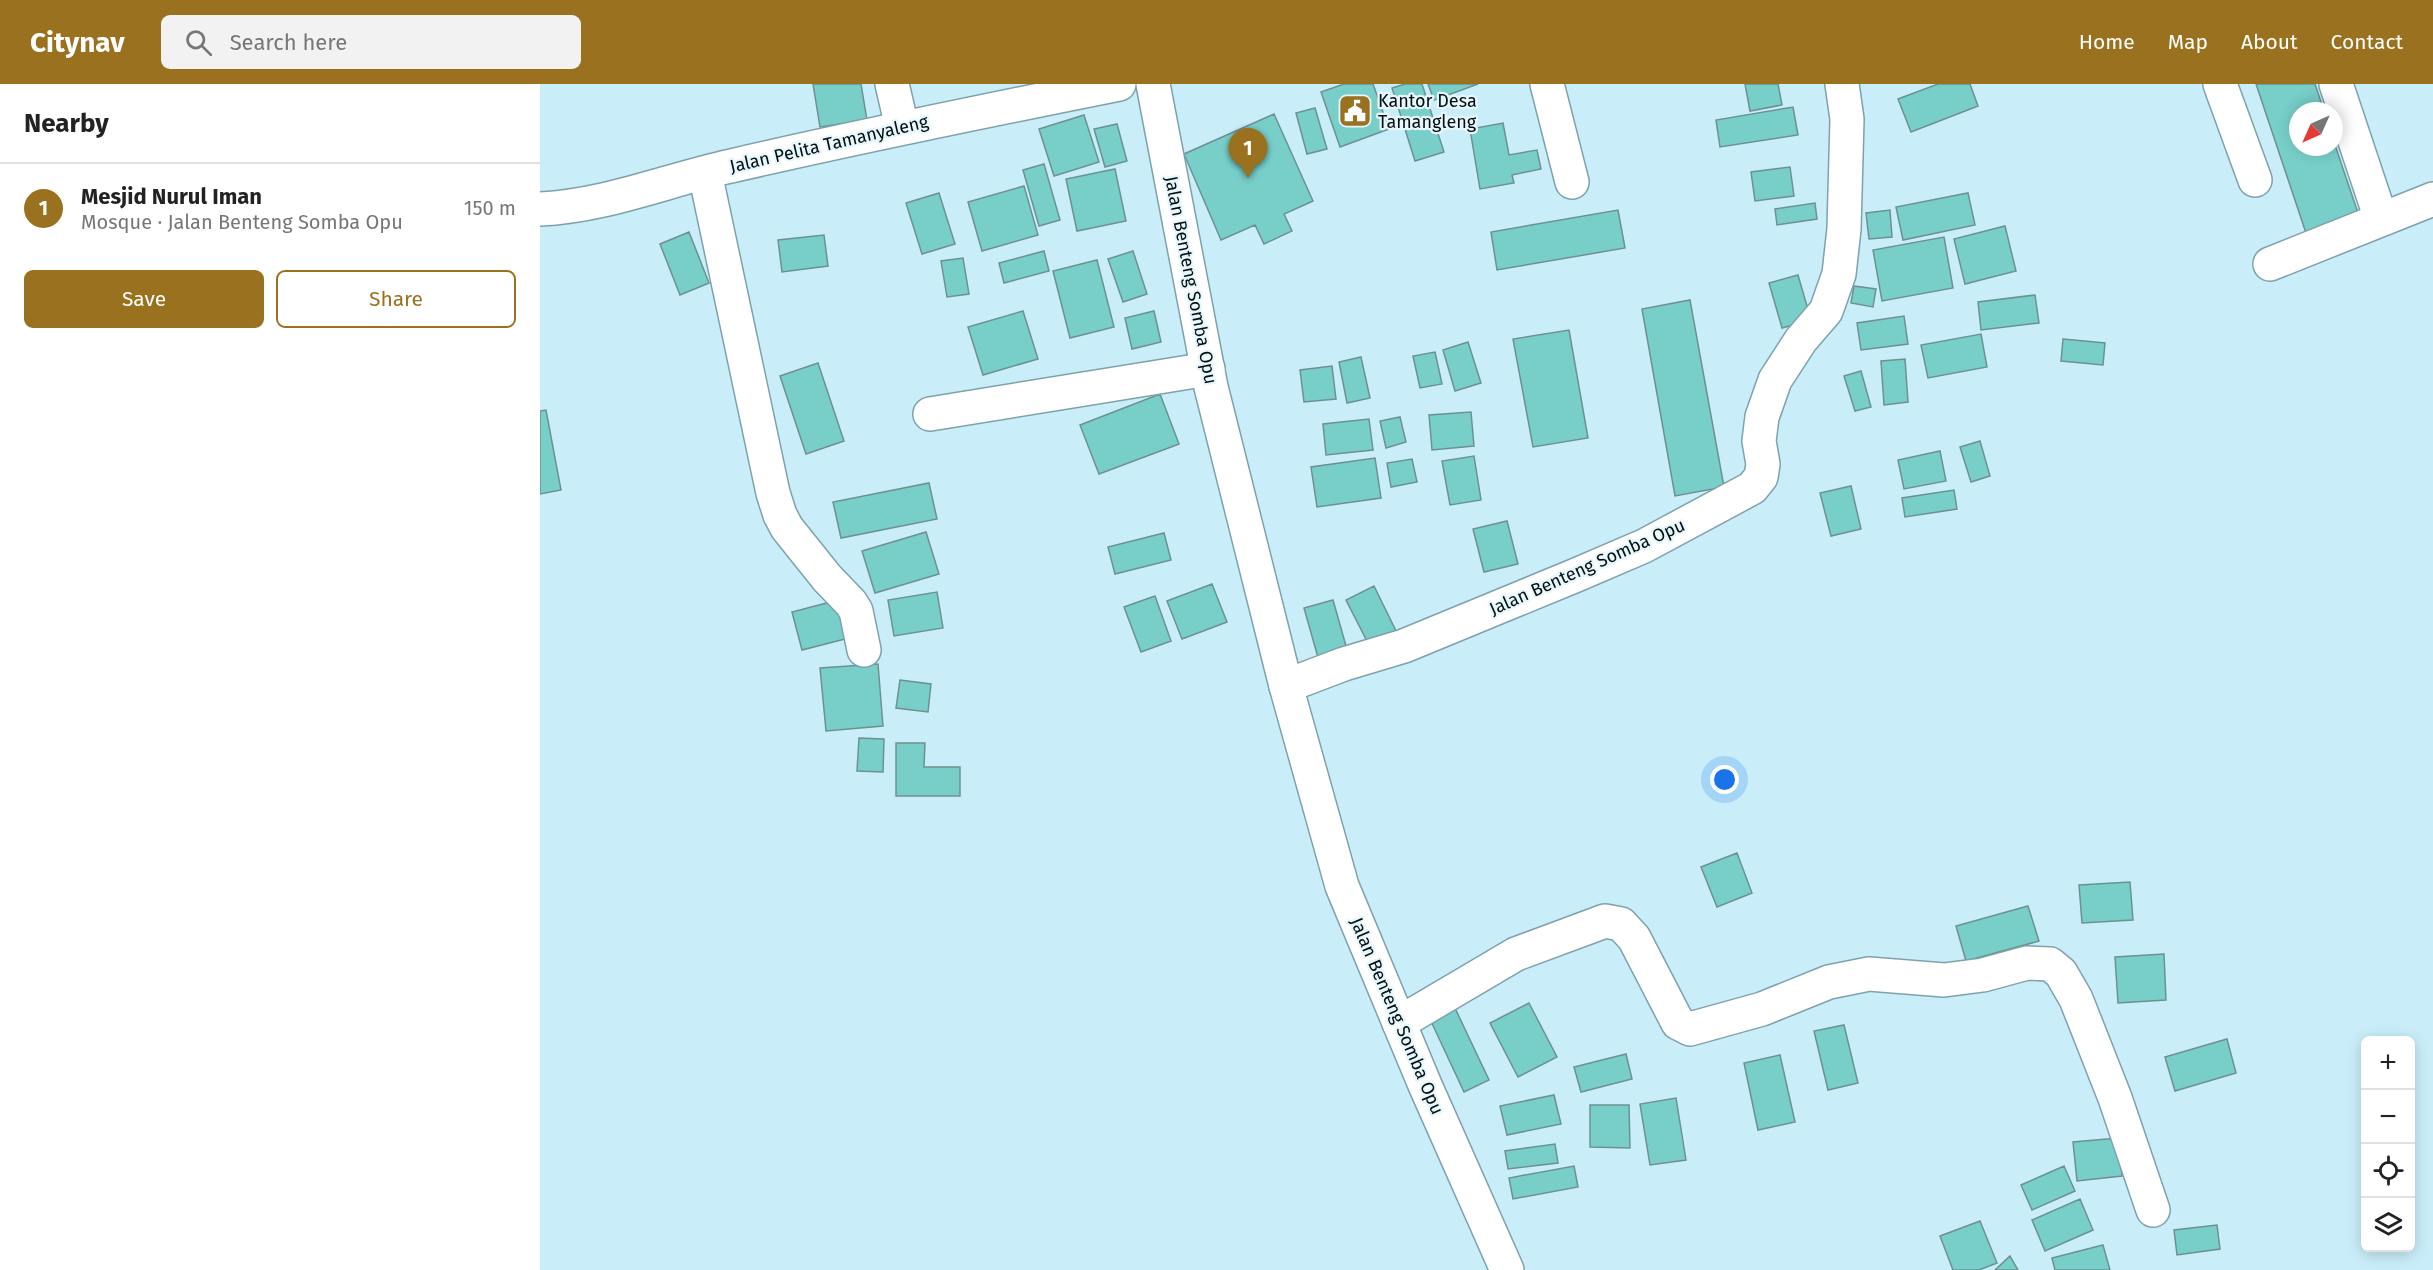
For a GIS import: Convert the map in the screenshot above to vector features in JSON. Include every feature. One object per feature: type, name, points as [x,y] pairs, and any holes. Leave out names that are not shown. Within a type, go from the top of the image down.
[{"type":"street","points":[[892,84],[902,127]]},
{"type":"street","name":"Jalan Pelita Tamanyaleng","points":[[540,209],[561,208],[613,199],[705,173],[902,127],[1119,84]]},
{"type":"street","name":"Jalan Benteng Somba Opu","points":[[1153,84],[1208,369],[1286,686],[1342,886],[1507,1270]]},
{"type":"street","points":[[1547,84],[1572,182]]},
{"type":"street","name":"Jalan Benteng Somba Opu","points":[[1286,686],[1344,664],[1404,646],[1644,546],[1752,488],[1761,477],[1759,441],[1762,417],[1775,380],[1801,340],[1827,311],[1839,274],[1844,229],[1847,130],[1842,84]]},
{"type":"street","points":[[2220,84],[2255,180]]},
{"type":"street","points":[[2336,84],[2381,219]]},
{"type":"street","points":[[705,173],[772,493],[787,528],[856,611],[864,650]]},
{"type":"street","points":[[2270,264],[2433,199]]},
{"type":"street","points":[[930,414],[1208,369]]},
{"type":"street","points":[[1399,1023],[1516,954],[1605,921],[1621,924],[1634,938],[1678,1023],[1690,1029],[1762,1009],[1829,982],[1869,974],[1944,980],[1983,975],[2027,963],[2050,964],[2061,973],[2076,999],[2115,1098],[2153,1210]]},
{"type":"building","points":[[813,84],[861,84],[867,120],[820,127]]},
{"type":"building","name":"Kantor Desa Tamangleng","points":[[1344,84],[1373,84],[1389,129],[1340,147],[1321,92]]},
{"type":"building","points":[[1405,84],[1422,84],[1444,152],[1415,161],[1392,88]]},
{"type":"building","points":[[1428,84],[1478,84],[1434,100]]},
{"type":"building","points":[[1745,84],[1778,84],[1782,105],[1750,111]]},
{"type":"building","points":[[1938,84],[1970,84],[1978,106],[1911,132],[1898,99]]},
{"type":"building","points":[[2256,84],[2315,84],[2321,102],[2289,102],[2289,156],[2339,156],[2359,216],[2306,233]]},
{"type":"building","points":[[1793,107],[1798,135],[1720,147],[1716,120]]},
{"type":"building","points":[[1315,108],[1327,149],[1307,154],[1296,113]]},
{"type":"building","points":[[1274,114],[1313,201],[1284,214],[1292,231],[1264,244],[1255,225],[1221,240],[1184,154]]},
{"type":"building","points":[[1084,115],[1099,162],[1054,176],[1039,129]]},
{"type":"building","points":[[1503,123],[1509,155],[1537,150],[1541,169],[1512,175],[1514,183],[1480,189],[1470,129]]},
{"type":"building","points":[[1117,124],[1127,161],[1105,167],[1094,129]]},
{"type":"building","points":[[1044,164],[1060,220],[1039,226],[1023,170]]},
{"type":"building","points":[[1790,167],[1794,196],[1755,201],[1751,172]]},
{"type":"building","points":[[1115,169],[1126,221],[1077,231],[1066,179]]},
{"type":"building","points":[[1024,186],[1038,235],[982,251],[968,202]]},
{"type":"building","points":[[939,193],[955,244],[922,254],[906,203]]},
{"type":"building","points":[[1968,193],[1975,225],[1903,240],[1896,207]]},
{"type":"building","points":[[1815,203],[1817,219],[1777,225],[1775,209]]},
{"type":"building","points":[[1618,210],[1625,248],[1497,270],[1491,232]]},
{"type":"building","points":[[1890,210],[1892,237],[1869,239],[1866,213]]},
{"type":"building","points":[[2005,226],[2016,271],[1965,284],[1954,239]]},
{"type":"building","points":[[689,232],[709,283],[680,295],[660,244]]},
{"type":"building","points":[[824,235],[828,266],[782,272],[778,240]]},
{"type":"building","points":[[1944,237],[1953,288],[1882,301],[1873,250]]},
{"type":"building","points":[[1044,251],[1049,271],[1004,283],[999,263]]},
{"type":"building","points":[[1133,251],[1147,294],[1123,302],[1108,259]]},
{"type":"building","points":[[963,258],[969,294],[947,297],[941,261]]},
{"type":"building","points":[[1097,260],[1114,327],[1070,338],[1053,271]]},
{"type":"building","points":[[1798,275],[1811,320],[1782,328],[1769,283]]},
{"type":"building","points":[[1854,286],[1876,289],[1873,307],[1851,303]]},
{"type":"building","points":[[2035,295],[2039,323],[1981,330],[1978,302]]},
{"type":"building","points":[[1690,300],[1724,487],[1675,496],[1642,309]]},
{"type":"building","points":[[1023,311],[1038,359],[983,375],[968,327]]},
{"type":"building","points":[[1154,311],[1161,342],[1132,349],[1125,318]]},
{"type":"building","points":[[1904,316],[1908,344],[1861,350],[1857,323]]},
{"type":"building","points":[[1569,330],[1588,438],[1533,447],[1513,339]]},
{"type":"building","points":[[1981,334],[1987,367],[1928,378],[1921,345]]},
{"type":"building","points":[[2063,339],[2105,343],[2103,365],[2061,361]]},
{"type":"building","points":[[1468,342],[1481,383],[1455,391],[1443,350]]},
{"type":"building","points":[[1435,352],[1442,384],[1420,388],[1413,356]]},
{"type":"building","points":[[1361,357],[1370,398],[1347,403],[1339,362]]},
{"type":"building","points":[[1905,359],[1908,402],[1884,405],[1881,361]]},
{"type":"building","points":[[818,363],[844,441],[806,454],[780,376]]},
{"type":"building","points":[[1332,366],[1336,399],[1304,402],[1300,370]]},
{"type":"building","points":[[1861,371],[1871,407],[1855,411],[1844,376]]},
{"type":"building","points":[[1160,394],[1179,444],[1099,474],[1080,425]]},
{"type":"building","points":[[546,410],[561,490],[540,494],[540,411]]},
{"type":"building","points":[[1471,412],[1474,446],[1432,450],[1429,415]]},
{"type":"building","points":[[1400,417],[1406,442],[1386,448],[1380,421]]},
{"type":"building","points":[[1369,419],[1373,450],[1326,455],[1323,424]]},
{"type":"building","points":[[1980,441],[1990,476],[1971,482],[1960,447]]},
{"type":"building","points":[[1940,451],[1946,481],[1904,489],[1898,460]]},
{"type":"building","points":[[1474,456],[1481,500],[1450,505],[1442,461]]},
{"type":"building","points":[[1375,458],[1381,498],[1317,507],[1311,467]]},
{"type":"building","points":[[1412,459],[1417,482],[1391,487],[1387,463]]},
{"type":"building","points":[[929,483],[937,519],[841,538],[833,502]]},
{"type":"building","points":[[1851,486],[1861,529],[1831,536],[1820,493]]},
{"type":"building","points":[[1954,490],[1957,509],[1905,517],[1902,498]]},
{"type":"building","points":[[1507,521],[1518,564],[1484,572],[1473,529]]},
{"type":"building","points":[[926,532],[939,574],[875,593],[862,551]]},
{"type":"building","points":[[1164,533],[1171,560],[1115,574],[1108,547]]},
{"type":"building","points":[[1212,584],[1227,622],[1182,639],[1167,601]]},
{"type":"building","points":[[1374,586],[1398,635],[1371,649],[1346,600]]},
{"type":"building","points":[[937,592],[943,628],[894,636],[888,600]]},
{"type":"building","points":[[1155,596],[1171,641],[1141,652],[1124,607]]},
{"type":"building","points":[[842,599],[853,637],[802,650],[792,612]]},
{"type":"building","points":[[1333,600],[1348,653],[1319,661],[1304,608]]},
{"type":"building","points":[[878,664],[883,726],[826,731],[820,668]]},
{"type":"building","points":[[900,680],[931,684],[928,712],[896,708]]},
{"type":"building","points":[[859,738],[884,739],[883,772],[857,771]]},
{"type":"building","points":[[896,743],[925,743],[924,767],[960,767],[960,796],[896,796]]},
{"type":"building","points":[[1737,853],[1752,893],[1717,907],[1701,867]]},
{"type":"building","points":[[2130,882],[2133,920],[2082,923],[2079,885]]},
{"type":"building","points":[[2028,906],[2039,941],[1966,961],[1956,926]]},
{"type":"building","points":[[2164,954],[2166,1000],[2118,1003],[2115,957]]},
{"type":"building","points":[[1529,1003],[1557,1057],[1518,1077],[1490,1023]]},
{"type":"building","points":[[1454,1006],[1489,1080],[1464,1092],[1429,1017]]},
{"type":"building","points":[[1844,1025],[1858,1083],[1828,1090],[1814,1031]]},
{"type":"building","points":[[2227,1039],[2236,1073],[2175,1091],[2165,1057]]},
{"type":"building","points":[[1626,1054],[1632,1079],[1581,1092],[1574,1067]]},
{"type":"building","points":[[1780,1055],[1795,1122],[1758,1130],[1744,1063]]},
{"type":"building","points":[[1554,1095],[1561,1124],[1507,1135],[1500,1106]]},
{"type":"building","points":[[1676,1098],[1686,1160],[1650,1165],[1640,1104]]},
{"type":"building","points":[[1590,1105],[1629,1105],[1630,1148],[1590,1147]]},
{"type":"building","points":[[2118,1138],[2122,1176],[2077,1181],[2073,1142]]},
{"type":"building","points":[[1555,1144],[1558,1163],[1508,1169],[1505,1151]]},
{"type":"building","points":[[1574,1166],[1578,1187],[1513,1199],[1509,1178]]},
{"type":"building","points":[[2064,1166],[2075,1191],[2032,1210],[2021,1185]]},
{"type":"building","points":[[2080,1199],[2093,1230],[2045,1251],[2032,1220]]},
{"type":"building","points":[[1980,1221],[1997,1263],[1979,1270],[1953,1270],[1940,1236]]},
{"type":"building","points":[[2217,1225],[2220,1249],[2177,1255],[2174,1230]]},
{"type":"building","points":[[2103,1245],[2110,1270],[2055,1270],[2052,1258]]},
{"type":"building","points":[[2010,1256],[2018,1270],[1995,1270]]},
{"type":"place","name":"Kantor Desa Tamangleng","points":[[1355,111]]},
{"type":"place","name":"Mesjid Nurul Iman","points":[[1248,178]]}]
